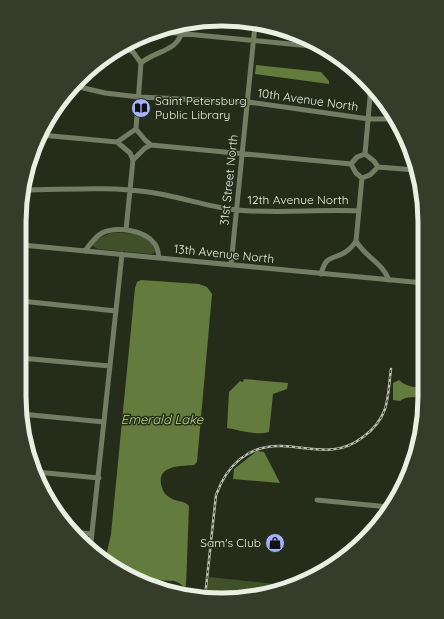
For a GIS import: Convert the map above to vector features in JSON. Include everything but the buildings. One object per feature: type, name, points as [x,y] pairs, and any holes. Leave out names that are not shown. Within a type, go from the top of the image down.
[{"type":"street","name":"31st Street North","points":[[231,265],[255,29]]},
{"type":"street","points":[[174,32],[308,46]]},
{"type":"street","points":[[141,63],[153,55],[170,49],[182,33]]},
{"type":"street","points":[[129,49],[133,52],[141,63],[136,129],[151,145]]},
{"type":"street","name":"10th Avenue North","points":[[80,87],[105,93],[139,97],[248,102],[369,119],[389,119]]},
{"type":"street","points":[[365,154],[370,95]]},
{"type":"street","points":[[117,142],[136,129]]},
{"type":"street","points":[[46,135],[117,142],[130,154],[133,160],[126,230]]},
{"type":"street","points":[[133,160],[144,148],[151,145],[351,164]]},
{"type":"street","points":[[351,164],[357,157],[365,154]]},
{"type":"street","points":[[365,154],[374,161],[378,167]]},
{"type":"street","points":[[351,164],[356,173],[362,178]]},
{"type":"street","points":[[362,178],[370,175],[378,167],[411,170]]},
{"type":"street","points":[[321,274],[323,265],[328,260],[344,253],[356,241],[362,178]]},
{"type":"street","name":"12th Avenue North","points":[[29,190],[85,188],[130,190],[170,196],[236,210],[268,212],[314,210],[359,211]]},
{"type":"street","points":[[85,251],[101,234],[108,231],[126,230],[138,233],[152,240],[156,244],[158,258]]},
{"type":"street","points":[[356,241],[365,254],[382,267],[389,280]]},
{"type":"street","name":"13th Avenue North","points":[[26,245],[321,274],[418,282]]},
{"type":"street","points":[[91,542],[122,254]]},
{"type":"street","points":[[26,302],[116,311]]},
{"type":"street","points":[[26,359],[110,366]]},
{"type":"street","points":[[27,415],[104,422]]},
{"type":"street","points":[[41,472],[99,478]]},
{"type":"street","points":[[317,500],[384,507]]},
{"type":"street","points":[[80,533],[92,534]]},
{"type":"shaded area","points":[[111,233],[124,233],[143,237],[149,241],[156,252],[151,254],[98,249],[93,246],[93,244],[100,238]]},
{"type":"shaded area","points":[[209,577],[279,584],[235,593],[207,593]]},
{"type":"water","points":[[256,65],[321,72],[329,81],[329,84],[255,74]]},
{"type":"water","name":"Emerald Lake","points":[[141,280],[199,284],[207,287],[212,294],[197,462],[194,465],[177,466],[167,470],[163,473],[161,478],[161,486],[171,499],[185,503],[189,506],[186,586],[184,587],[174,581],[152,580],[124,567],[106,555],[111,534],[135,288],[137,282]]},
{"type":"water","points":[[244,379],[288,383],[287,389],[273,394],[269,432],[253,433],[227,428],[229,392],[240,381],[243,382]]},
{"type":"water","points":[[399,380],[407,385],[418,388],[418,398],[412,397],[402,399],[400,401],[393,400],[393,383]]},
{"type":"water","points":[[257,451],[264,452],[280,483],[233,479],[234,469]]},
{"type":"railway","points":[[205,592],[216,495],[226,475],[233,466],[240,459],[258,449],[281,446],[324,450],[333,449],[343,447],[363,437],[379,421],[385,409],[391,369]]},
{"type":"place","name":"Saint Petersburg Public Library","points":[[141,108]]},
{"type":"place","name":"Sam's Club","points":[[275,543]]}]
